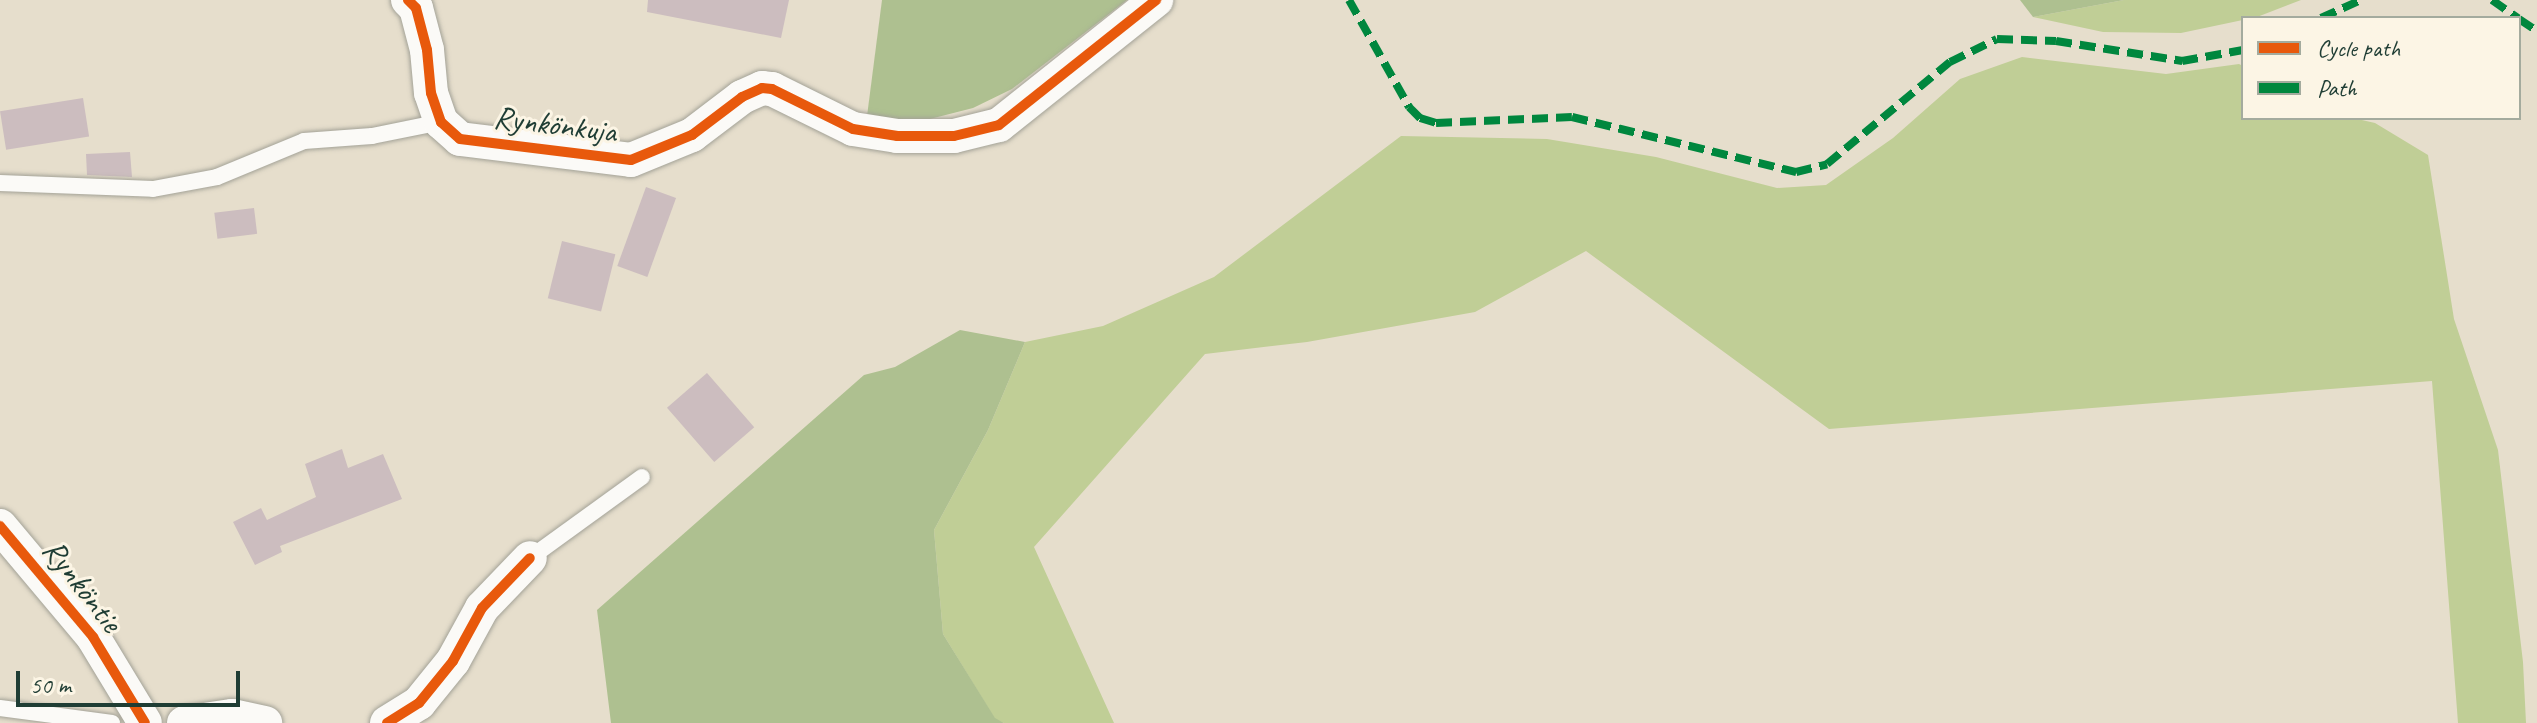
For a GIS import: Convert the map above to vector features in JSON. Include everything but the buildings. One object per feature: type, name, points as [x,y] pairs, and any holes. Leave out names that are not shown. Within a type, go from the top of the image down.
[{"type":"street","points":[[408,0],[416,8],[431,93],[441,122]]},
{"type":"street","name":"Rynkönkuja","points":[[441,122],[460,139],[631,160],[692,135],[742,97],[762,88],[772,89],[853,129],[897,136],[954,136],[999,125],[1156,0]]},
{"type":"street","name":"Rynköntie","points":[[0,526],[93,637],[145,723]]},
{"type":"street","points":[[387,723],[419,703],[453,661],[482,608],[530,558]]},
{"type":"street","points":[[184,723],[232,716],[265,723]]},
{"type":"lane","points":[[0,183],[153,189],[217,177],[304,141],[372,136],[441,122]]},
{"type":"lane","points":[[530,558],[642,477]]},
{"type":"lane","points":[[0,708],[112,723]]},
{"type":"green space","points":[[882,0],[1127,0],[1012,89],[973,108],[926,120],[866,124]]},
{"type":"green space","points":[[2020,0],[2124,0],[2033,17]]},
{"type":"green space","points":[[2124,0],[2301,0],[2260,16],[2241,16],[2241,20],[2181,33],[2103,32],[2033,17]]},
{"type":"green space","points":[[2022,57],[2166,74],[2239,64],[2241,120],[2362,120],[2375,123],[2428,155],[2454,319],[2498,450],[2523,662],[2526,723],[2458,723],[2432,381],[1829,429],[1586,251],[1475,312],[1307,342],[1205,354],[1034,547],[1114,723],[1004,723],[995,719],[943,634],[934,530],[988,430],[1025,342],[1103,326],[1214,277],[1401,136],[1547,139],[1656,157],[1777,188],[1826,185],[1893,138],[1960,79]]},
{"type":"green space","points":[[960,330],[1025,342],[988,430],[934,530],[943,634],[995,718],[1004,723],[611,723],[597,610],[864,375],[895,367]]},
{"type":"marked path","points":[[1349,0],[1409,107],[1420,118],[1436,123],[1572,117],[1796,172],[1827,164],[1950,62],[1997,39],[2056,41],[2182,61],[2241,50]]},
{"type":"marked path","points":[[2325,16],[2361,0]]},
{"type":"marked path","points":[[2492,0],[2515,16]]},
{"type":"marked path","points":[[2521,20],[2537,31]]},
{"type":"cycle path","points":[[408,0],[416,8],[427,50],[431,93],[441,122],[460,139],[631,160],[692,135],[742,97],[762,88],[772,89],[853,129],[897,136],[954,136],[999,125],[1156,0]]},
{"type":"cycle path","points":[[0,526],[93,637],[145,723]]},
{"type":"cycle path","points":[[387,723],[419,703],[453,661],[482,608],[530,558]]}]
